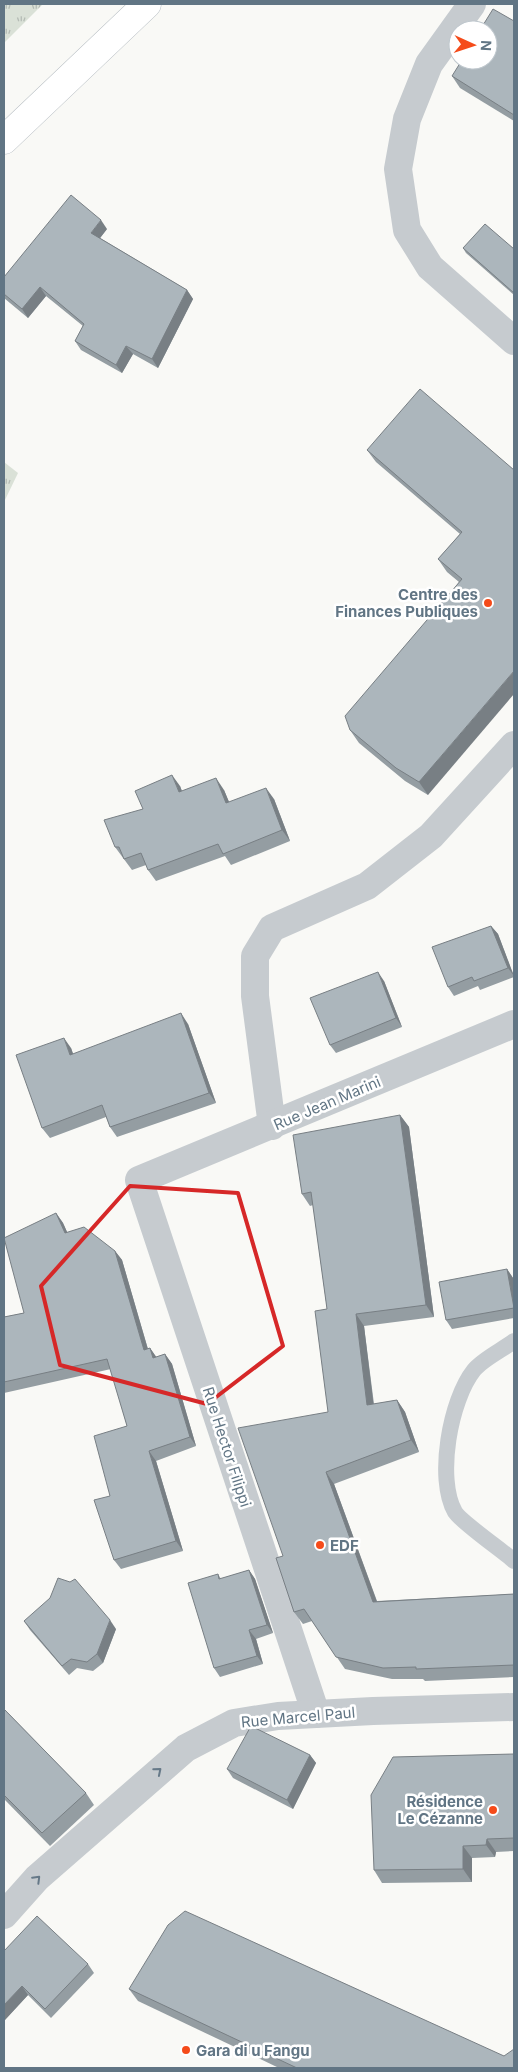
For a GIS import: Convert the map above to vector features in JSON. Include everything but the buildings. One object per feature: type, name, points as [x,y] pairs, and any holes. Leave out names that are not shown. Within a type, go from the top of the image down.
[{"type":"main road","points":[[4,140],[147,4]]},
{"type":"street","points":[[472,4],[429,64],[406,119],[398,170],[407,230],[430,267],[514,340]]},
{"type":"street","points":[[272,1126],[255,996],[255,956],[272,928],[367,886],[431,836],[514,745]]},
{"type":"street","name":"Rue Jean Marini","points":[[139,1180],[514,1024]]},
{"type":"street","name":"Rue Hector Filippi","points":[[139,1180],[316,1714]]},
{"type":"street","name":"Rue Marcel Paul","points":[[4,1915],[37,1878],[186,1748],[234,1723],[278,1716],[514,1707]]},
{"type":"lane","points":[[514,1341],[474,1370],[457,1402],[447,1450],[446,1491],[456,1514],[514,1561]]},
{"type":"highlighted area","points":[[130,1186],[238,1193],[283,1346],[207,1404],[60,1365],[41,1286]]},
{"type":"green space","points":[[4,4],[43,4],[4,43]]},
{"type":"green space","points":[[4,462],[18,473],[4,502]]},
{"type":"place","name":"Centre des Finances Publiques","points":[[488,603]]},
{"type":"place","name":"EDF","points":[[320,1545]]},
{"type":"place","name":"Résidence Le Cézanne","points":[[493,1810]]},
{"type":"place","name":"Gara di u Fangu","points":[[186,2050]]}]
